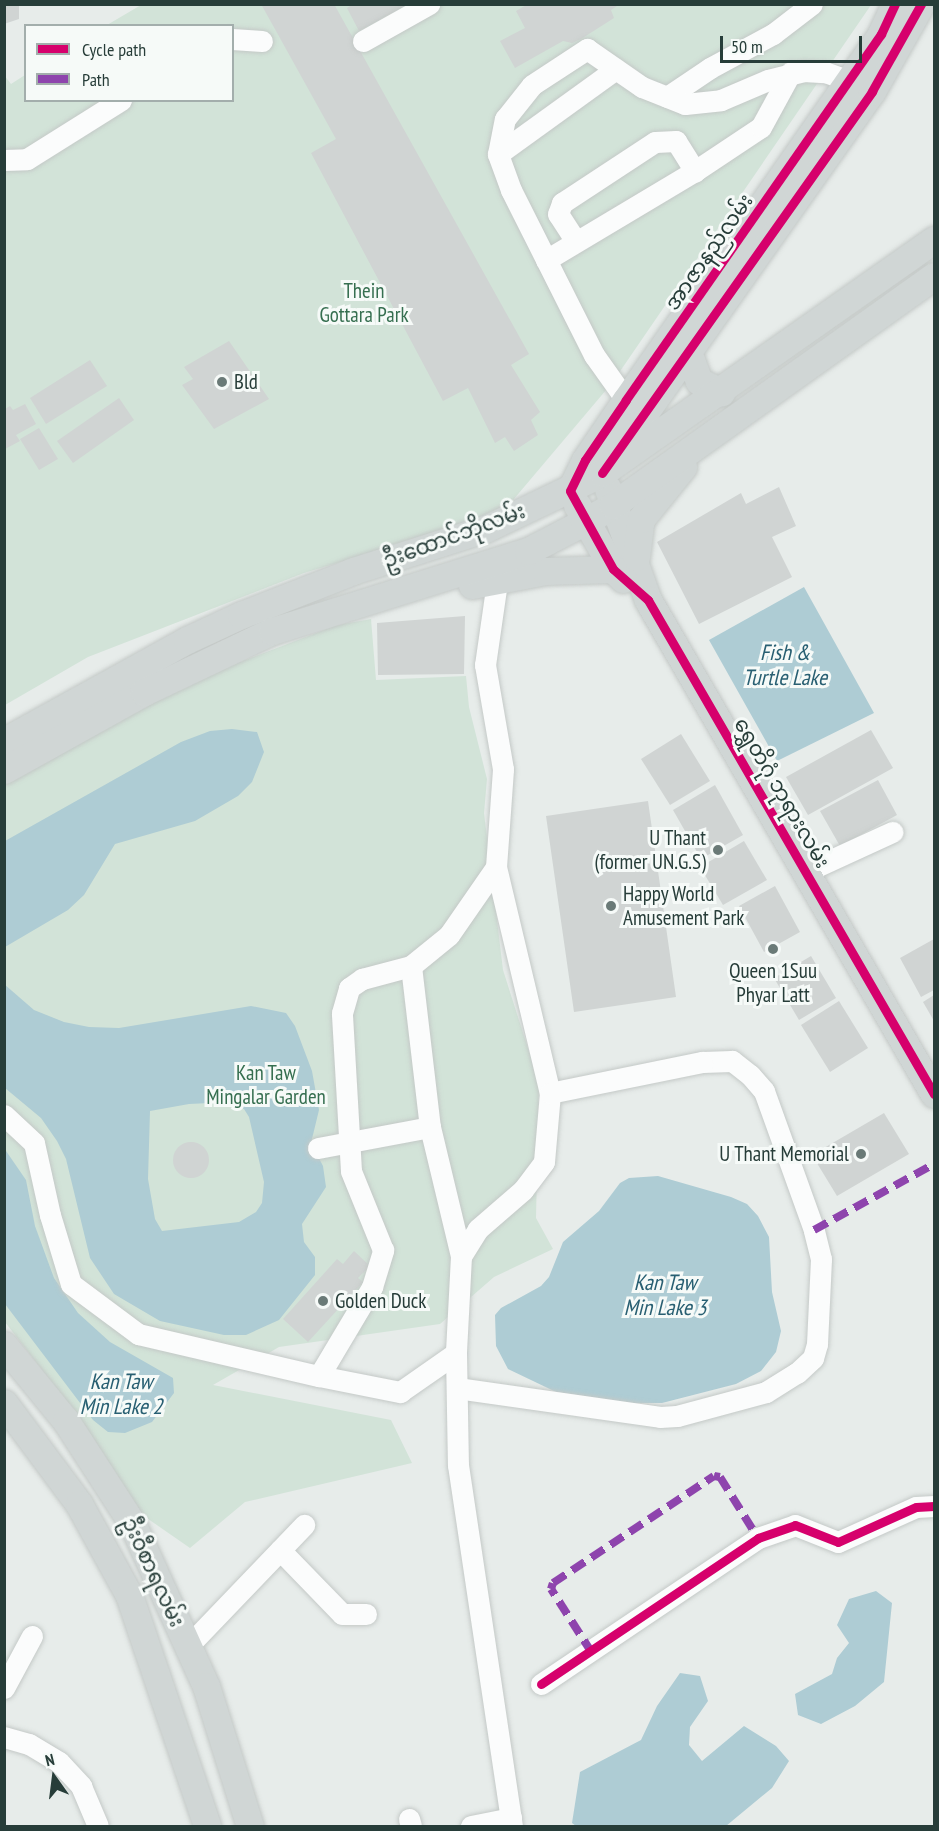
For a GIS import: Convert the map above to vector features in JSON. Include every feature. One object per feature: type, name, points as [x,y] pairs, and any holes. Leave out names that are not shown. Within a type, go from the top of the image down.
[{"type":"main road","name":"အာဇာနည်လမ်း","points":[[602,473],[689,354],[861,85],[881,33],[917,9]]},
{"type":"main road","name":"အာဇာနည်လမ်း","points":[[570,490],[585,460],[626,400],[861,85]]},
{"type":"main road","name":"ဦးထောင်ဘိုလမ်း","points":[[4,741],[187,640],[241,615],[353,571],[485,529],[602,473],[721,392],[934,240]]},
{"type":"main road","name":"ဦးထောင်ဘိုလမ်း","points":[[4,770],[144,692],[272,631],[498,571],[613,505],[934,276]]},
{"type":"main road","points":[[689,354],[699,381],[721,392]]},
{"type":"main road","points":[[498,571],[546,571],[624,563],[641,519],[655,498],[721,428]]},
{"type":"main road","name":"ရွှေတိဂုံ ဘုရားလမ်း","points":[[602,473],[613,505],[624,563]]},
{"type":"main road","points":[[570,490],[584,522]]},
{"type":"main road","name":"ရွှေတိဂုံ ဘုရားလမ်း","points":[[584,522],[624,563],[648,600],[807,871],[927,1067],[934,1094]]},
{"type":"main road","name":"ဦးဝီစာရလမ်း","points":[[4,1345],[66,1421],[132,1523],[193,1657],[250,1827]]},
{"type":"main road","name":"ဦးဝီစာရလမ်း","points":[[4,1403],[68,1488],[129,1595],[207,1827]]},
{"type":"main road","points":[[68,1488],[97,1468]]},
{"type":"main road","points":[[160,1682],[193,1657]]},
{"type":"street","points":[[363,41],[429,4]]},
{"type":"street","points":[[667,97],[710,68],[773,34],[812,4]]},
{"type":"street","points":[[234,39],[262,41]]},
{"type":"street","points":[[626,400],[594,355],[511,190],[498,154],[505,119],[532,85],[587,49],[642,87],[685,104],[721,100],[791,72],[825,72],[861,85]]},
{"type":"street","points":[[498,154],[616,69]]},
{"type":"street","points":[[546,260],[575,240],[695,171],[761,127],[791,72]]},
{"type":"street","points":[[4,160],[27,159],[118,102]]},
{"type":"street","points":[[575,240],[558,214],[562,203],[655,142],[676,141],[695,171]]},
{"type":"street","points":[[461,1256],[478,1229],[523,1190],[544,1162],[550,1094],[496,867],[503,769],[485,665],[498,571]]},
{"type":"street","points":[[807,871],[891,831]]},
{"type":"street","points":[[320,1376],[372,1287],[383,1250],[351,1171],[342,1013],[349,988],[362,979],[411,966],[449,935],[496,867]]},
{"type":"street","points":[[411,966],[430,1127],[461,1256],[456,1353],[458,1466],[512,1822],[471,1827]]},
{"type":"street","points":[[457,1388],[660,1417],[677,1416],[766,1392],[797,1373],[813,1358],[817,1344],[818,1249],[764,1090],[750,1075],[732,1061],[702,1062],[550,1094]]},
{"type":"street","points":[[4,1115],[34,1143],[50,1215],[71,1284],[138,1334],[400,1392],[456,1353]]},
{"type":"street","points":[[318,1148],[430,1127]]},
{"type":"street","points":[[541,1684],[758,1538],[795,1525],[838,1542],[916,1508],[934,1506]]},
{"type":"street","points":[[193,1657],[280,1550],[304,1525]]},
{"type":"street","points":[[280,1550],[342,1614],[366,1614]]},
{"type":"street","points":[[4,1688],[32,1636]]},
{"type":"street","points":[[4,1737],[29,1744],[59,1762],[81,1786],[99,1827]]},
{"type":"green space","name":"Thein Gottara Park","points":[[141,5],[871,5],[612,383],[502,513],[304,573],[88,657],[5,705],[4,75],[11,84],[24,76],[24,102],[234,102],[234,24],[109,24]]},
{"type":"green space","name":"Kan Taw Mingalar Garden","points":[[371,619],[376,680],[466,676],[469,707],[487,779],[484,813],[503,970],[539,1083],[536,1218],[553,1249],[494,1277],[440,1324],[279,1347],[213,1385],[391,1420],[412,1463],[245,1502],[190,1548],[128,1505],[59,1392],[5,1322],[5,781],[159,693],[337,625]]},
{"type":"water","name":"Fish & Turtle Lake","points":[[804,587],[874,713],[777,761],[709,640]]},
{"type":"water","points":[[232,729],[257,732],[264,752],[252,782],[238,796],[195,821],[115,844],[84,895],[68,910],[5,947],[5,841],[181,742],[210,731]]},
{"type":"water","points":[[4,984],[34,1010],[64,1022],[89,1027],[119,1028],[251,1006],[286,1013],[295,1026],[312,1071],[319,1110],[311,1143],[323,1166],[326,1187],[302,1224],[304,1242],[315,1257],[315,1275],[279,1320],[246,1335],[224,1335],[160,1321],[114,1294],[90,1258],[66,1159],[57,1141],[41,1118],[5,1088]],"holes":[[[230,1102],[244,1109],[249,1117],[264,1182],[262,1203],[256,1212],[239,1222],[162,1231],[155,1219],[148,1179],[150,1111],[189,1104]]]},
{"type":"water","name":"Kan Taw Min Lake 2","points":[[4,1148],[26,1180],[35,1226],[54,1278],[78,1313],[110,1342],[173,1378],[174,1393],[152,1422],[125,1433],[108,1432],[93,1420],[5,1304]]},
{"type":"water","name":"Kan Taw Min Lake 3","points":[[658,1176],[731,1197],[747,1204],[758,1216],[769,1237],[772,1292],[781,1331],[776,1352],[761,1371],[736,1384],[662,1403],[628,1403],[556,1392],[508,1369],[496,1346],[495,1315],[501,1308],[541,1286],[549,1277],[563,1242],[599,1211],[620,1183],[629,1178]]},
{"type":"water","points":[[876,1591],[892,1603],[884,1682],[855,1706],[821,1724],[798,1715],[795,1694],[832,1674],[837,1658],[849,1643],[837,1625],[849,1599]]},
{"type":"water","points":[[680,1673],[700,1676],[708,1701],[690,1727],[689,1745],[702,1761],[744,1726],[776,1746],[789,1761],[772,1788],[726,1826],[576,1826],[572,1823],[580,1772],[641,1740],[657,1706]]},
{"type":"building","points":[[4,4],[19,4],[19,19],[4,24]]},
{"type":"building","points":[[261,4],[334,4],[529,354],[511,365],[540,412],[531,420],[538,435],[514,451],[505,437],[495,443],[468,388],[443,401],[311,153],[336,139]]},
{"type":"building","points":[[353,4],[408,4],[359,31],[347,8]]},
{"type":"building","points":[[528,4],[620,4],[611,10],[614,18],[581,39],[572,43],[563,41],[515,68],[500,41],[525,28],[516,11]]},
{"type":"building","name":"Bld","points":[[229,341],[269,399],[214,429],[182,385],[193,379],[184,367]]},
{"type":"building","points":[[90,360],[107,386],[46,424],[30,398]]},
{"type":"building","points":[[119,398],[134,420],[73,463],[57,441]]},
{"type":"building","points":[[25,404],[36,424],[16,435],[20,441],[5,449],[5,409],[10,406],[13,410]]},
{"type":"building","points":[[39,428],[58,459],[39,470],[20,439]]},
{"type":"building","points":[[779,487],[796,526],[772,537],[792,577],[699,624],[657,542],[741,493],[746,504]]},
{"type":"building","points":[[465,616],[464,674],[378,675],[377,623]]},
{"type":"building","points":[[871,730],[893,768],[808,815],[786,777]]},
{"type":"building","points":[[681,734],[710,781],[670,805],[641,759]]},
{"type":"building","points":[[878,780],[897,815],[840,846],[820,811]]},
{"type":"building","points":[[715,785],[743,835],[701,859],[673,810]]},
{"type":"building","name":"Happy World Amusement Park","points":[[648,801],[676,997],[574,1012],[546,816]]},
{"type":"building","points":[[744,841],[767,880],[723,905],[700,867]]},
{"type":"building","points":[[775,886],[800,932],[764,952],[739,906]]},
{"type":"building","points":[[934,939],[934,990],[921,997],[900,958]]},
{"type":"building","points":[[811,956],[836,998],[799,1020],[774,978]]},
{"type":"building","points":[[934,995],[934,1021],[923,1002]]},
{"type":"building","points":[[839,1001],[868,1048],[830,1072],[801,1025]]},
{"type":"building","name":"U Thant Memorial","points":[[884,1113],[909,1154],[837,1196],[812,1155]]},
{"type":"building","points":[[191,1142],[204,1147],[209,1160],[204,1173],[191,1178],[178,1173],[173,1160],[178,1147]]},
{"type":"building","name":"Golden Duck","points":[[354,1251],[370,1266],[358,1278],[363,1282],[308,1342],[283,1319],[337,1259],[343,1264]]},
{"type":"marked path","points":[[814,1230],[934,1164]]},
{"type":"marked path","points":[[592,1653],[551,1589],[553,1583],[714,1476],[720,1477],[758,1538]]},
{"type":"cycle path","points":[[895,4],[881,34],[585,460],[570,491],[613,569],[648,600],[934,1094]]},
{"type":"cycle path","points":[[602,473],[872,91],[921,4]]},
{"type":"cycle path","points":[[541,1684],[758,1538],[795,1525],[838,1542],[916,1507],[934,1506]]},
{"type":"place","name":"Bld","points":[[222,382]]},
{"type":"place","name":"U Thant (former UN.G.S)","points":[[718,850]]},
{"type":"place","name":"Happy World Amusement Park","points":[[611,906]]},
{"type":"place","name":"Queen 1Suu Phyar Latt","points":[[773,949]]},
{"type":"place","name":"U Thant Memorial","points":[[861,1154]]},
{"type":"place","name":"Golden Duck","points":[[323,1301]]}]
